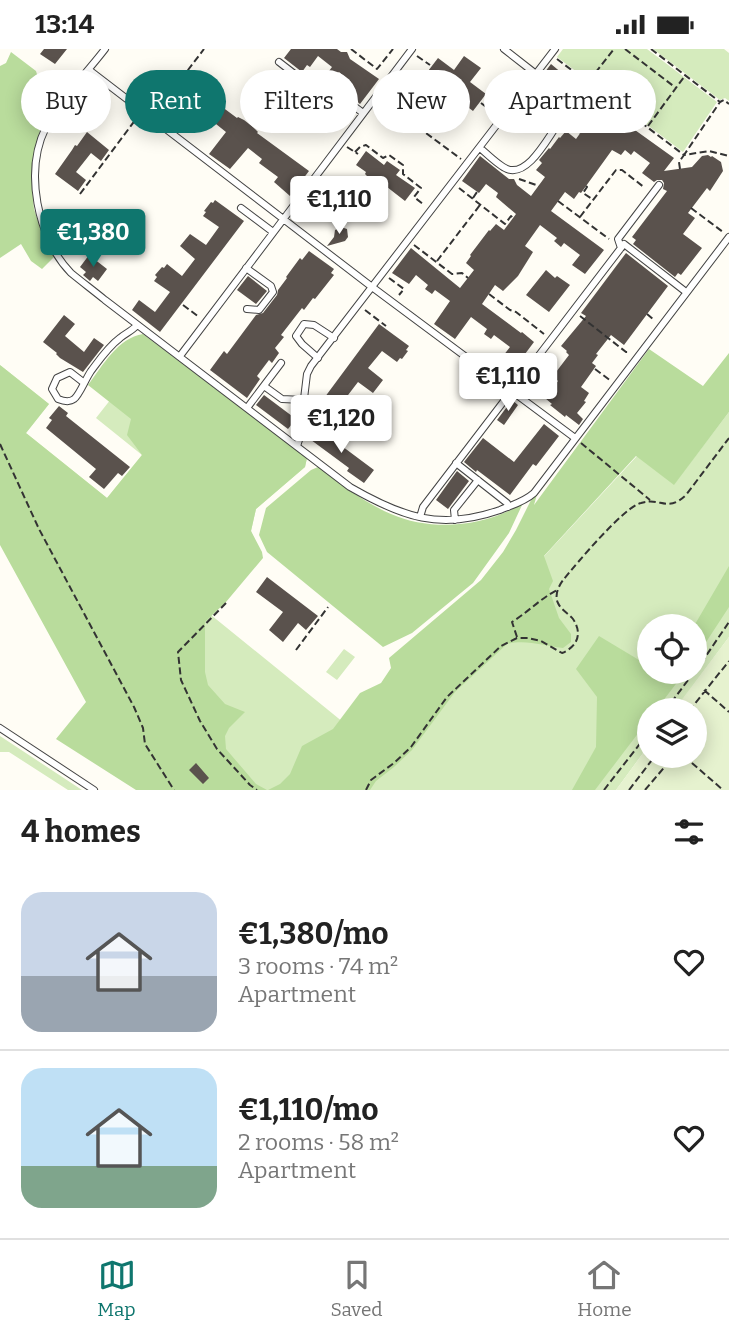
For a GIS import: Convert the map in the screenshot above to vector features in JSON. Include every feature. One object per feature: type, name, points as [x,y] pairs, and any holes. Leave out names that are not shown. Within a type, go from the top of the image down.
[{"type":"lane","points":[[89,70],[105,49]]},
{"type":"lane","points":[[504,49],[531,70]]},
{"type":"lane","points":[[396,70],[411,50]]},
{"type":"lane","points":[[539,70],[553,51]]},
{"type":"lane","points":[[279,62],[301,79],[315,77],[363,113]]},
{"type":"lane","points":[[111,87],[125,97]]},
{"type":"lane","points":[[180,356],[372,101]]},
{"type":"lane","points":[[43,133],[36,172],[37,207],[48,237],[72,273],[350,487],[394,509],[436,521],[494,512],[527,499],[534,493],[729,237]]},
{"type":"lane","points":[[172,133],[575,438]]},
{"type":"lane","points":[[296,446],[307,374],[491,133]]},
{"type":"lane","points":[[480,148],[508,170],[520,170],[527,166],[552,133]]},
{"type":"lane","points":[[621,248],[618,239],[659,185]]},
{"type":"lane","points":[[248,213],[258,199]]},
{"type":"lane","points":[[241,208],[273,232]]},
{"type":"lane","points":[[420,517],[423,506],[624,244],[686,292]]},
{"type":"lane","points":[[246,268],[271,286],[273,292],[259,310],[247,309]]},
{"type":"lane","points":[[318,358],[296,335],[304,324],[314,325],[334,338]]},
{"type":"lane","points":[[83,382],[70,372],[57,378],[52,389],[58,399],[66,402],[74,399],[108,348],[138,325]]},
{"type":"lane","points":[[247,408],[281,363]]},
{"type":"lane","points":[[264,386],[282,399],[303,400]]},
{"type":"lane","points":[[456,463],[508,507]]},
{"type":"lane","points":[[455,520],[454,510],[478,480]]},
{"type":"lane","points":[[0,728],[94,790]]},
{"type":"path","points":[[188,70],[204,49]]},
{"type":"path","points":[[351,49],[377,69],[393,49]]},
{"type":"path","points":[[597,70],[614,49]]},
{"type":"path","points":[[625,49],[676,88]]},
{"type":"path","points":[[650,49],[720,101],[724,100],[729,104]]},
{"type":"path","points":[[411,50],[430,65]]},
{"type":"path","points":[[553,51],[574,70]]},
{"type":"path","points":[[656,115],[686,76]]},
{"type":"path","points":[[680,169],[679,162],[720,101]]},
{"type":"path","points":[[80,194],[126,133]]},
{"type":"path","points":[[426,133],[467,164]]},
{"type":"path","points":[[655,133],[684,155],[709,151],[729,156]]},
{"type":"path","points":[[341,142],[356,153],[360,147],[366,145],[383,158],[389,155],[403,165],[403,174],[421,188],[414,197],[431,211]]},
{"type":"path","points":[[580,217],[616,170],[622,170],[653,193]]},
{"type":"path","points":[[452,184],[505,224],[511,216],[513,218]]},
{"type":"path","points":[[586,186],[583,193],[593,200]]},
{"type":"path","points":[[472,198],[477,192]]},
{"type":"path","points":[[558,201],[621,248]]},
{"type":"path","points":[[436,262],[480,205]]},
{"type":"path","points":[[691,208],[729,237]]},
{"type":"path","points":[[408,240],[452,274],[462,273],[468,278]]},
{"type":"path","points":[[383,273],[404,289],[394,303]]},
{"type":"path","points":[[489,294],[551,340]]},
{"type":"path","points":[[183,305],[205,322]]},
{"type":"path","points":[[358,305],[386,326]]},
{"type":"path","points":[[574,311],[625,352],[639,354]]},
{"type":"path","points":[[647,314],[662,325]]},
{"type":"path","points":[[595,369],[616,384]]},
{"type":"path","points":[[575,438],[652,502]]},
{"type":"path","points":[[366,790],[371,780],[394,764],[411,747],[447,697],[501,646],[517,638],[528,638],[541,641],[562,653],[573,647],[579,633],[573,619],[558,603],[556,595],[562,582],[627,510],[639,503],[674,505],[680,502],[729,438]]},
{"type":"path","points":[[0,444],[39,529],[134,707],[143,728],[145,744],[174,790]]},
{"type":"path","points":[[517,638],[512,622],[544,597],[558,590]]},
{"type":"path","points":[[226,603],[178,652],[181,680],[200,721],[218,749],[257,790]]},
{"type":"path","points":[[296,650],[328,607]]},
{"type":"path","points":[[707,654],[729,622]]},
{"type":"path","points":[[698,698],[729,661]]},
{"type":"path","points":[[675,698],[686,684]]},
{"type":"path","points":[[704,690],[729,712]]},
{"type":"path","points":[[604,790],[637,747]]},
{"type":"path","points":[[629,790],[646,768]]},
{"type":"path","points":[[645,790],[664,768]]},
{"type":"path","points":[[698,768],[723,790]]},
{"type":"green space","points":[[563,49],[647,49],[717,102],[683,152],[656,132],[656,70],[574,70],[557,57]]},
{"type":"green space","points":[[653,49],[724,49],[729,53],[729,101],[725,98],[720,100]]},
{"type":"green space","points":[[11,52],[35,70],[21,70],[21,133],[39,133],[35,149],[32,188],[34,209],[54,257],[42,269],[31,261],[21,244],[0,258],[0,66],[6,63]]},
{"type":"green space","points":[[143,334],[307,458],[305,467],[256,509],[251,531],[263,558],[226,602],[205,622],[205,672],[208,685],[225,704],[245,712],[229,728],[225,736],[226,749],[256,784],[267,790],[136,790],[56,739],[86,702],[0,545],[0,365],[49,404],[26,433],[107,498],[142,455],[127,435],[131,419],[88,385],[119,347]]},
{"type":"green space","points":[[155,343],[307,458],[305,467],[256,509],[251,531],[256,544],[179,589],[370,744],[637,456],[674,484],[729,412],[729,637],[707,667],[707,614],[637,614],[637,684],[694,684],[684,698],[637,698],[637,761],[616,790],[164,790],[26,433],[107,498],[142,455],[96,418]]},
{"type":"green space","points":[[649,349],[703,386],[729,353],[729,412],[674,485],[636,456],[544,556],[553,581],[549,589],[559,618],[571,634],[571,642],[563,648],[528,643],[507,644],[455,692],[412,750],[376,781],[370,790],[268,790],[280,784],[290,774],[302,746],[333,729],[360,693],[381,683],[391,668],[389,658],[481,580],[503,552],[538,491],[534,505]]},
{"type":"green space","points":[[0,365],[49,404],[26,433]]},
{"type":"green space","points":[[318,467],[381,510],[424,523],[441,525],[476,522],[523,503],[509,533],[473,583],[412,633],[383,647],[267,552],[259,535],[266,508]]},
{"type":"green space","points":[[729,566],[729,607],[707,641],[707,614],[701,614]]},
{"type":"green space","points":[[599,636],[637,659],[637,684],[676,684],[665,698],[637,698],[637,735],[595,790],[572,790],[596,747],[597,697],[576,669]]},
{"type":"green space","points":[[729,637],[729,790],[616,790],[637,761],[637,768],[707,768],[707,698],[683,698],[694,684],[707,684],[707,666]]},
{"type":"green space","points":[[344,649],[355,657],[337,680],[326,672]]},
{"type":"green space","points":[[0,736],[82,790],[68,790],[9,752],[0,752]]},
{"type":"building","points":[[44,49],[67,49],[55,64],[40,54]]},
{"type":"building","points":[[291,49],[337,49],[347,52],[350,59],[372,74],[372,88],[360,104],[358,70],[330,70],[332,67],[318,56],[310,67],[307,65],[303,70],[299,70],[284,58]]},
{"type":"building","points":[[464,56],[481,68],[470,82],[470,70],[454,70]]},
{"type":"building","points":[[438,58],[454,70],[429,70]]},
{"type":"building","points":[[551,64],[558,70],[546,70]]},
{"type":"building","points":[[470,82],[484,92],[484,97],[473,111],[470,109]]},
{"type":"building","points":[[226,110],[240,118],[240,133],[257,133],[309,171],[290,196],[274,182],[278,177],[259,163],[262,159],[248,148],[230,169],[209,154],[226,133]]},
{"type":"building","points":[[88,133],[109,150],[101,161],[91,153],[76,172],[86,180],[78,191],[55,174],[75,145]]},
{"type":"building","points":[[564,133],[576,139],[580,133],[639,133],[674,158],[664,171],[692,167],[702,156],[708,155],[721,162],[723,171],[710,191],[707,188],[688,213],[695,218],[683,234],[702,248],[681,275],[678,273],[675,277],[633,244],[636,240],[632,237],[667,191],[663,189],[662,180],[654,182],[642,173],[650,163],[634,151],[631,155],[625,150],[621,155],[612,150],[581,193],[574,199],[565,192],[551,211],[604,250],[585,274],[572,265],[580,255],[564,243],[561,247],[554,241],[557,238],[540,225],[525,246],[533,252],[518,276],[503,291],[495,285],[482,304],[534,342],[516,366],[503,356],[510,347],[494,335],[491,339],[484,334],[487,329],[471,317],[455,339],[434,324],[450,301],[435,290],[432,294],[425,289],[428,285],[416,275],[409,284],[392,273],[411,248],[460,288],[474,270],[466,263],[470,255],[489,230],[496,224],[504,230],[516,214],[496,197],[498,193],[486,184],[479,193],[462,181],[480,156],[509,179],[514,179],[517,185],[531,196],[545,177],[536,170],[542,163],[539,160]]},
{"type":"building","points":[[366,151],[384,165],[387,161],[400,170],[396,175],[415,188],[405,201],[387,187],[384,191],[356,165]]},
{"type":"building","points":[[215,200],[244,221],[160,332],[132,310],[139,300],[155,312],[170,292],[154,281],[157,277],[155,275],[167,264],[182,276],[195,259],[180,246],[190,234],[206,245],[219,227],[203,216],[206,212],[204,211]]},
{"type":"building","points":[[341,227],[347,229],[348,237],[345,241],[327,246],[334,237],[335,230]]},
{"type":"building","points":[[309,251],[334,269],[331,273],[334,275],[315,299],[313,298],[304,310],[302,308],[281,335],[284,337],[275,348],[279,353],[272,363],[269,360],[257,376],[260,379],[247,398],[210,370],[224,351],[227,354],[256,315],[263,313],[300,258],[302,260]]},
{"type":"building","points":[[626,253],[668,286],[624,345],[611,335],[596,354],[598,355],[592,363],[596,366],[581,387],[589,393],[577,413],[583,419],[579,425],[566,415],[565,417],[545,398],[558,381],[553,376],[569,355],[561,346],[586,316],[581,313]]},
{"type":"building","points":[[89,255],[107,269],[98,281],[93,277],[90,281],[83,275],[86,272],[80,267]]},
{"type":"building","points":[[546,270],[570,285],[549,312],[526,295]]},
{"type":"building","points":[[248,276],[267,291],[256,304],[237,290]]},
{"type":"building","points":[[64,315],[75,324],[65,336],[84,352],[94,338],[104,345],[83,372],[60,358],[43,342]]},
{"type":"building","points":[[379,324],[409,346],[406,350],[408,351],[397,362],[382,351],[368,368],[383,380],[373,393],[358,382],[345,399],[360,411],[348,427],[319,405]]},
{"type":"building","points":[[264,395],[296,419],[288,429],[256,405]]},
{"type":"building","points":[[512,400],[518,405],[504,425],[497,420]]},
{"type":"building","points":[[59,406],[68,413],[66,416],[130,467],[122,476],[118,473],[104,489],[89,477],[96,469],[46,428],[52,420],[49,418]]},
{"type":"building","points":[[544,424],[559,436],[536,466],[533,464],[510,495],[464,462],[483,438],[514,462]]},
{"type":"building","points":[[315,426],[374,470],[364,483],[347,471],[349,468],[307,437]]},
{"type":"building","points":[[457,471],[469,481],[448,509],[436,500]]},
{"type":"building","points":[[267,577],[318,616],[306,630],[298,623],[283,642],[269,630],[283,612],[256,592]]},
{"type":"building","points":[[196,763],[209,778],[203,784],[189,770]]}]
